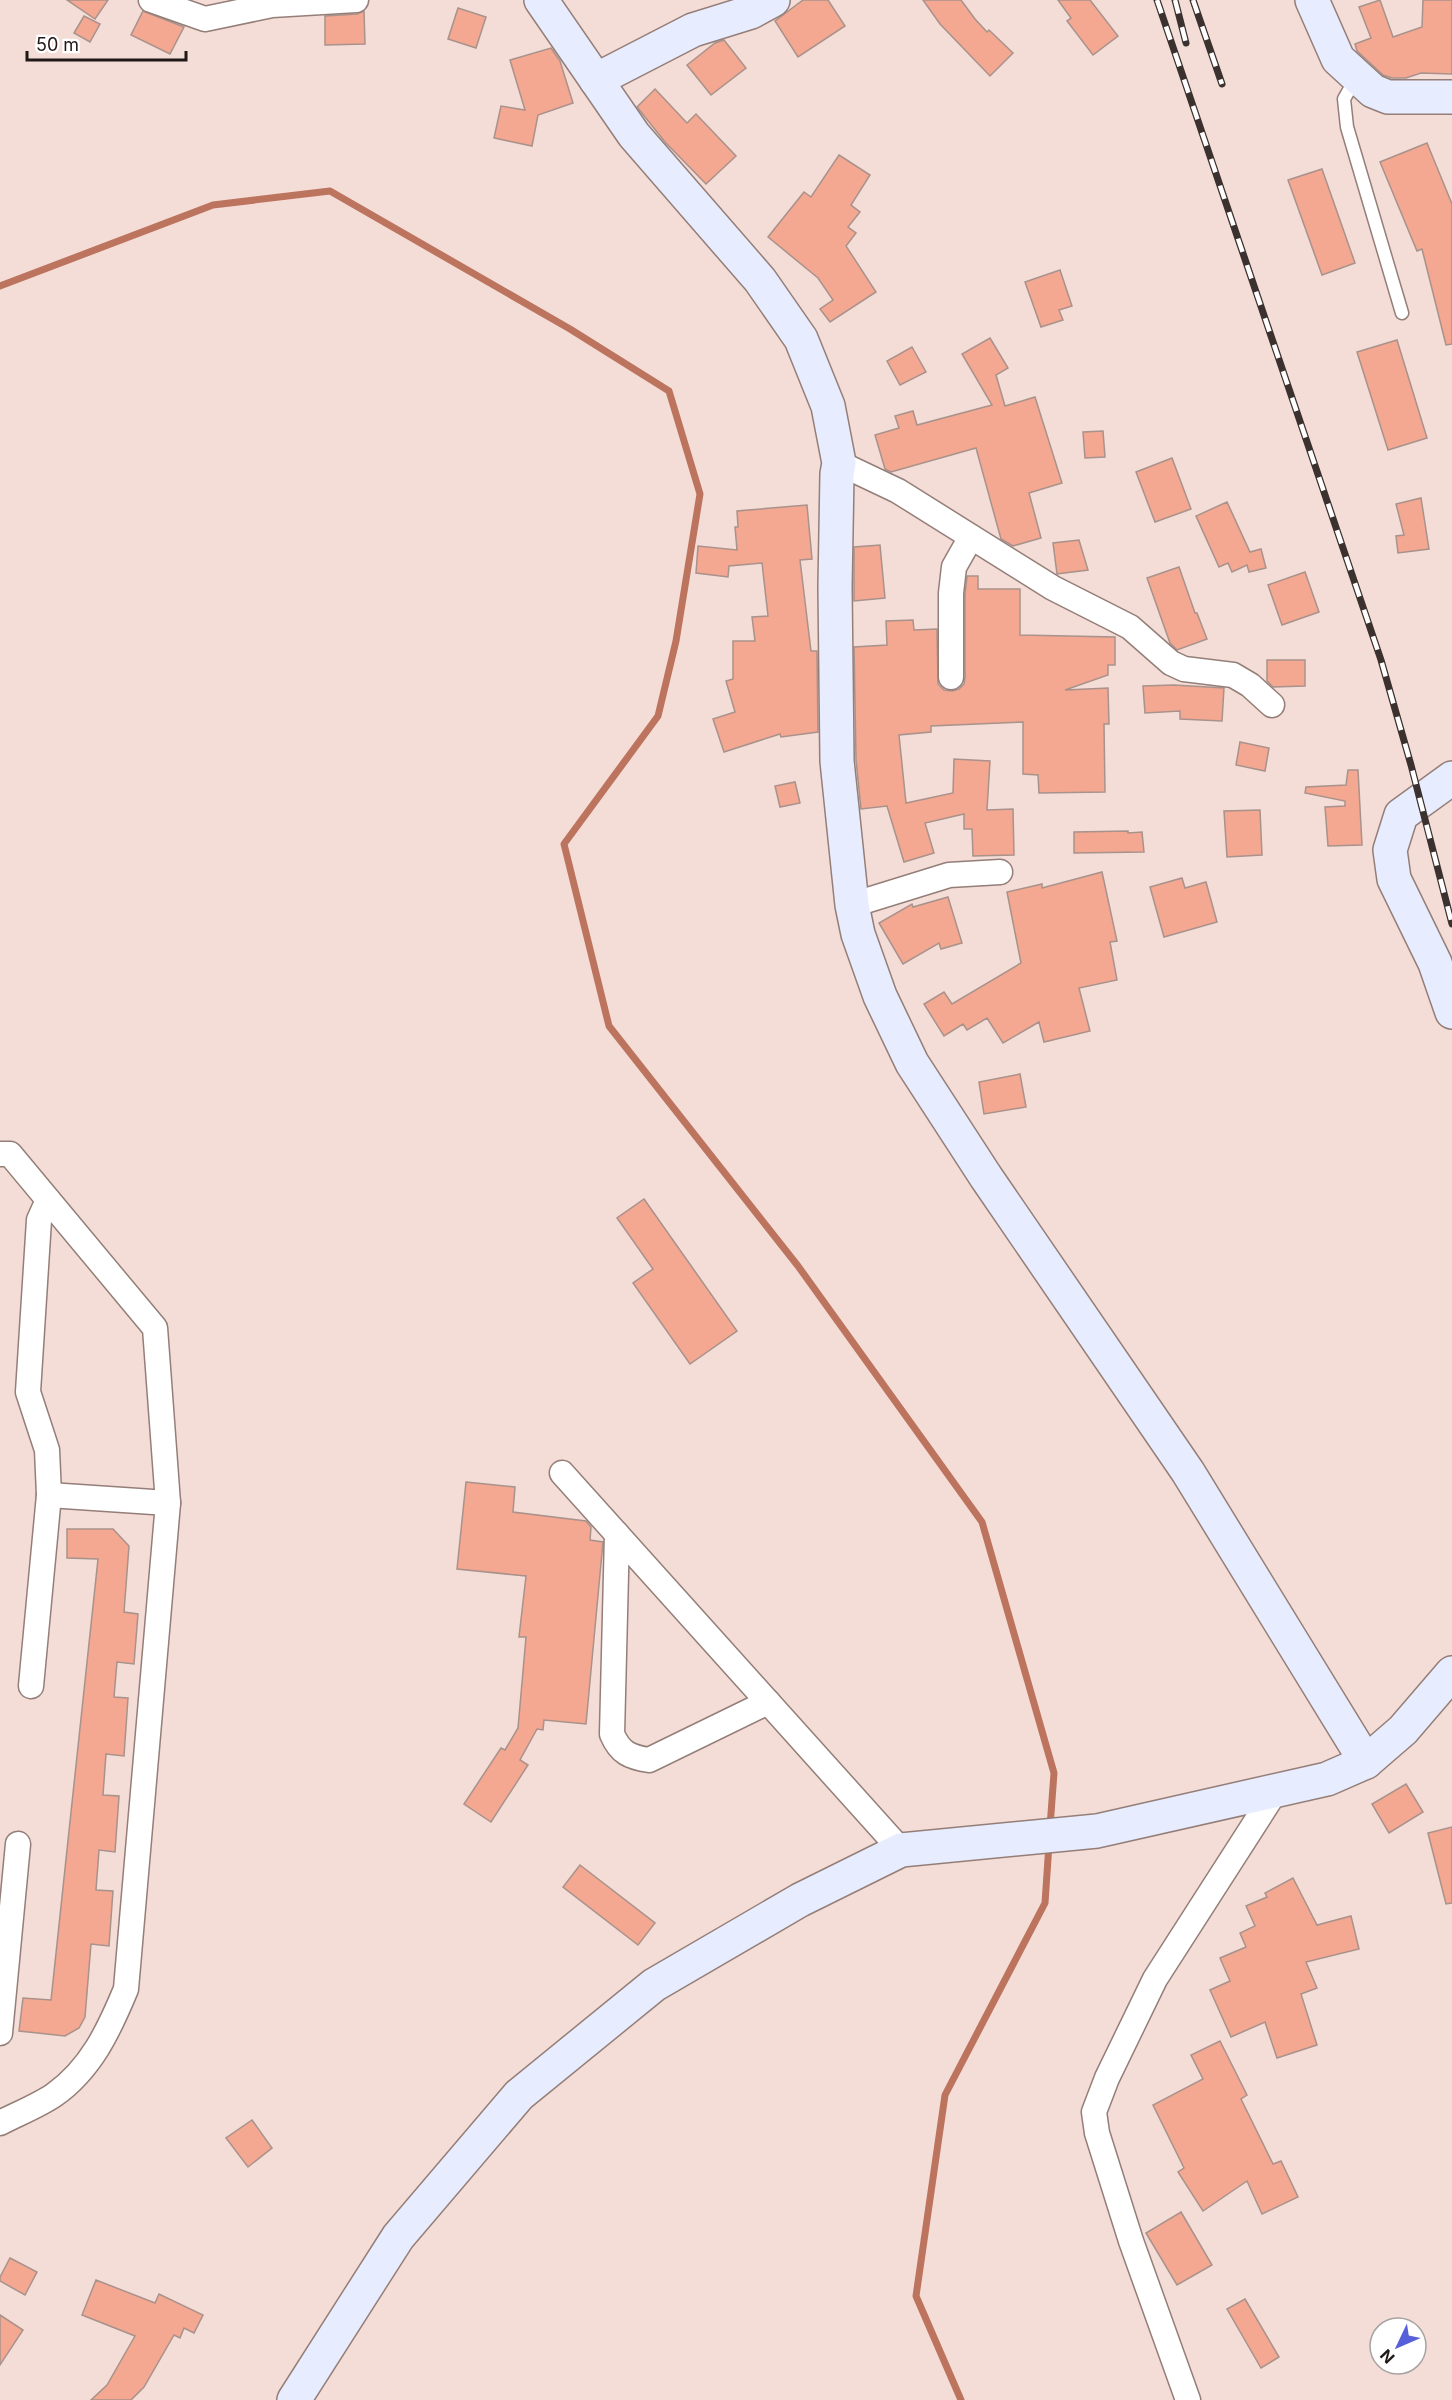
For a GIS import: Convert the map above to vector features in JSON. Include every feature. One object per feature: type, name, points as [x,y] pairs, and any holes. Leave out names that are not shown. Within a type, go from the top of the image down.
[{"type":"street","points":[[152,0],[205,19],[272,5],[356,0]]},
{"type":"street","points":[[541,0],[634,135],[760,280],[801,339],[828,406],[839,463],[835,587],[837,761],[852,905],[858,934],[880,996],[912,1063],[986,1177],[1188,1472],[1366,1762]]},
{"type":"street","points":[[596,80],[693,30],[751,12],[773,0]]},
{"type":"street","points":[[1312,0],[1338,59],[1373,91],[1388,98],[1452,97]]},
{"type":"street","points":[[839,463],[898,491],[1053,588],[1130,627],[1171,663],[1184,669],[1233,675],[1250,685],[1272,705]]},
{"type":"street","points":[[951,677],[951,593],[954,567],[971,537]]},
{"type":"street","points":[[1452,778],[1401,815],[1390,850],[1394,879],[1435,963],[1452,1012]]},
{"type":"street","points":[[852,905],[949,875],[1000,872]]},
{"type":"street","points":[[0,1154],[10,1154],[155,1328],[168,1503],[126,1989],[108,2032],[84,2067],[53,2095],[0,2123]]},
{"type":"street","points":[[31,1686],[49,1495],[47,1450],[28,1392],[39,1220],[48,1200]]},
{"type":"street","points":[[562,1473],[901,1850]]},
{"type":"street","points":[[49,1495],[168,1503]]},
{"type":"street","points":[[617,1534],[612,1734],[618,1748],[631,1757],[649,1760],[768,1702]]},
{"type":"street","points":[[295,2399],[398,2237],[519,2095],[654,1985],[800,1900],[901,1850],[1097,1831],[1327,1779],[1366,1762],[1403,1730],[1452,1673]]},
{"type":"street","points":[[1188,2400],[1131,2241],[1097,2133],[1094,2112],[1107,2078],[1155,1979],[1275,1792]]},
{"type":"street","points":[[0,2033],[18,1844]]},
{"type":"lane","points":[[1356,77],[1344,99],[1347,128],[1402,313]]},
{"type":"building","points":[[67,0],[108,0],[95,19]]},
{"type":"building","points":[[803,0],[828,0],[845,26],[798,57],[775,21]]},
{"type":"building","points":[[923,0],[961,0],[987,32],[989,30],[1013,53],[990,76],[940,24]]},
{"type":"building","points":[[1058,0],[1090,0],[1118,36],[1093,55],[1067,21],[1071,18]]},
{"type":"building","points":[[1380,0],[1393,37],[1422,27],[1423,0],[1452,0],[1452,74],[1421,73],[1406,78],[1392,78],[1383,75],[1357,51],[1355,44],[1371,38],[1359,7]]},
{"type":"building","points":[[458,8],[486,17],[476,48],[448,39]]},
{"type":"building","points":[[143,11],[184,27],[170,54],[131,35]]},
{"type":"building","points":[[364,11],[365,44],[325,45],[325,16],[357,14]]},
{"type":"building","points":[[84,16],[100,24],[90,42],[74,33]]},
{"type":"building","points":[[724,40],[746,68],[711,95],[687,65],[715,43]]},
{"type":"building","points":[[551,48],[560,61],[573,103],[538,115],[532,146],[494,138],[501,106],[525,110],[510,60]]},
{"type":"building","points":[[655,89],[687,123],[696,114],[736,156],[706,184],[665,142],[637,107]]},
{"type":"building","points":[[1427,143],[1452,204],[1452,344],[1446,345],[1422,249],[1417,251],[1380,162]]},
{"type":"building","points":[[839,155],[870,175],[851,205],[860,212],[848,227],[856,233],[846,246],[876,292],[830,322],[820,309],[833,300],[818,278],[768,237],[804,192],[811,197]]},
{"type":"building","points":[[1322,169],[1355,263],[1322,275],[1288,180]]},
{"type":"building","points":[[1060,270],[1072,306],[1059,310],[1063,320],[1041,327],[1025,282]]},
{"type":"building","points":[[990,338],[1008,368],[996,375],[1005,406],[1035,397],[1062,483],[1029,493],[1041,538],[1013,546],[1001,539],[976,448],[891,472],[885,469],[875,435],[899,428],[895,416],[913,411],[917,425],[992,405],[962,354]]},
{"type":"building","points":[[1397,340],[1427,438],[1388,450],[1357,352]]},
{"type":"building","points":[[912,347],[926,372],[900,385],[887,361]]},
{"type":"building","points":[[1103,431],[1105,457],[1085,458],[1083,432]]},
{"type":"building","points":[[1172,458],[1191,509],[1155,522],[1136,472]]},
{"type":"building","points":[[1421,498],[1429,549],[1398,553],[1396,536],[1404,535],[1396,504]]},
{"type":"building","points":[[1227,502],[1250,552],[1261,549],[1266,568],[1249,572],[1247,565],[1232,572],[1228,563],[1219,567],[1196,516]]},
{"type":"building","points":[[807,505],[812,559],[800,560],[811,651],[817,651],[818,732],[781,737],[780,734],[724,752],[713,719],[735,712],[726,681],[733,679],[733,641],[755,641],[752,617],[768,616],[762,563],[729,566],[728,577],[696,573],[698,546],[737,550],[735,527],[738,527],[737,511]]},
{"type":"building","points":[[1079,540],[1088,570],[1057,574],[1053,543]]},
{"type":"building","points":[[880,545],[885,598],[854,601],[854,547]]},
{"type":"building","points":[[1179,567],[1207,639],[1177,650],[1170,643],[1147,578]]},
{"type":"building","points":[[1305,572],[1319,612],[1282,625],[1268,585]]},
{"type":"building","points":[[967,576],[978,576],[978,589],[1020,589],[1020,635],[1115,637],[1115,665],[1108,665],[1108,675],[1065,690],[1108,688],[1109,724],[1104,724],[1105,792],[1039,793],[1038,775],[1023,774],[1023,722],[931,726],[931,732],[899,735],[906,803],[953,793],[954,759],[990,761],[987,810],[1013,809],[1014,855],[973,856],[972,829],[964,829],[964,814],[925,823],[934,853],[904,862],[887,806],[861,809],[856,760],[854,647],[887,645],[886,621],[913,620],[914,630],[937,629],[938,684],[944,690],[959,689],[964,684],[965,677]]},
{"type":"building","points":[[1267,660],[1305,660],[1305,686],[1273,687],[1267,681]]},
{"type":"building","points":[[1143,686],[1224,688],[1222,721],[1180,719],[1180,711],[1145,713]]},
{"type":"building","points":[[1240,742],[1269,748],[1265,771],[1236,765]]},
{"type":"building","points":[[1348,770],[1358,770],[1362,845],[1328,846],[1325,807],[1345,806],[1345,801],[1305,793],[1306,787],[1346,785]]},
{"type":"building","points":[[795,782],[800,803],[780,807],[775,786]]},
{"type":"building","points":[[1260,810],[1262,855],[1227,857],[1224,811]]},
{"type":"building","points":[[1128,831],[1128,833],[1142,832],[1144,852],[1074,853],[1074,832]]},
{"type":"building","points":[[1102,872],[1117,941],[1110,942],[1117,980],[1079,988],[1090,1031],[1044,1042],[1039,1022],[1003,1043],[987,1018],[967,1030],[963,1024],[944,1036],[924,1004],[944,992],[952,1004],[1021,963],[1007,892],[1042,884],[1042,888]]},
{"type":"building","points":[[1182,878],[1185,888],[1206,882],[1217,922],[1164,937],[1150,887]]},
{"type":"building","points":[[948,897],[962,943],[941,949],[939,943],[903,964],[879,923],[912,904],[913,907]]},
{"type":"building","points":[[1020,1074],[1026,1107],[984,1114],[979,1082]]},
{"type":"building","points":[[644,1199],[737,1331],[690,1364],[633,1283],[653,1269],[617,1218]]},
{"type":"building","points":[[466,1482],[515,1487],[513,1512],[586,1521],[591,1527],[590,1540],[603,1542],[586,1724],[544,1720],[543,1730],[537,1729],[520,1760],[528,1765],[491,1822],[464,1804],[501,1748],[505,1750],[518,1728],[526,1637],[519,1637],[526,1576],[457,1569]]},
{"type":"building","points":[[67,1529],[113,1529],[129,1546],[124,1612],[138,1614],[134,1664],[117,1662],[114,1697],[128,1698],[124,1756],[106,1754],[103,1795],[119,1796],[115,1852],[99,1850],[96,1890],[113,1891],[109,1946],[91,1944],[85,2017],[79,2028],[65,2036],[19,2031],[23,1998],[51,2000],[98,1559],[67,1558]]},
{"type":"building","points":[[1406,1784],[1423,1812],[1389,1833],[1372,1804]]},
{"type":"building","points":[[1452,1827],[1452,1903],[1446,1904],[1428,1833]]},
{"type":"building","points":[[580,1865],[655,1923],[638,1945],[563,1887]]},
{"type":"building","points":[[1293,1878],[1317,1925],[1351,1916],[1359,1949],[1306,1962],[1317,1988],[1301,1994],[1317,2045],[1277,2058],[1265,2022],[1231,2037],[1210,1990],[1230,1981],[1220,1958],[1246,1947],[1240,1933],[1255,1926],[1246,1906],[1267,1897],[1265,1893]]},
{"type":"building","points":[[1220,2041],[1247,2095],[1241,2099],[1273,2164],[1281,2161],[1298,2197],[1262,2214],[1247,2181],[1203,2211],[1178,2172],[1184,2168],[1153,2105],[1203,2079],[1191,2055]]},
{"type":"building","points":[[252,2120],[272,2148],[248,2167],[226,2138]]},
{"type":"building","points":[[1181,2212],[1212,2265],[1177,2285],[1146,2233]]},
{"type":"building","points":[[10,2258],[37,2272],[25,2295],[0,2281]]},
{"type":"building","points":[[96,2280],[155,2303],[159,2294],[203,2315],[194,2333],[184,2328],[180,2338],[174,2335],[144,2387],[131,2400],[91,2400],[107,2385],[135,2336],[82,2315]]},
{"type":"building","points":[[1245,2299],[1279,2357],[1261,2368],[1227,2309]]},
{"type":"building","points":[[0,2315],[23,2330],[0,2365]]},
{"type":"waterway","points":[[0,286],[213,205],[330,191],[570,329],[669,391],[700,494],[676,641],[658,716],[564,844],[609,1026],[798,1266],[982,1522],[1054,1773],[1050,1827]]},
{"type":"waterway","points":[[961,2400],[916,2296],[945,2095],[1045,1903],[1049,1844]]},
{"type":"railway","points":[[1157,0],[1381,660],[1452,924]]},
{"type":"railway","points":[[1175,0],[1186,43]]},
{"type":"railway","points":[[1193,0],[1222,84]]}]
